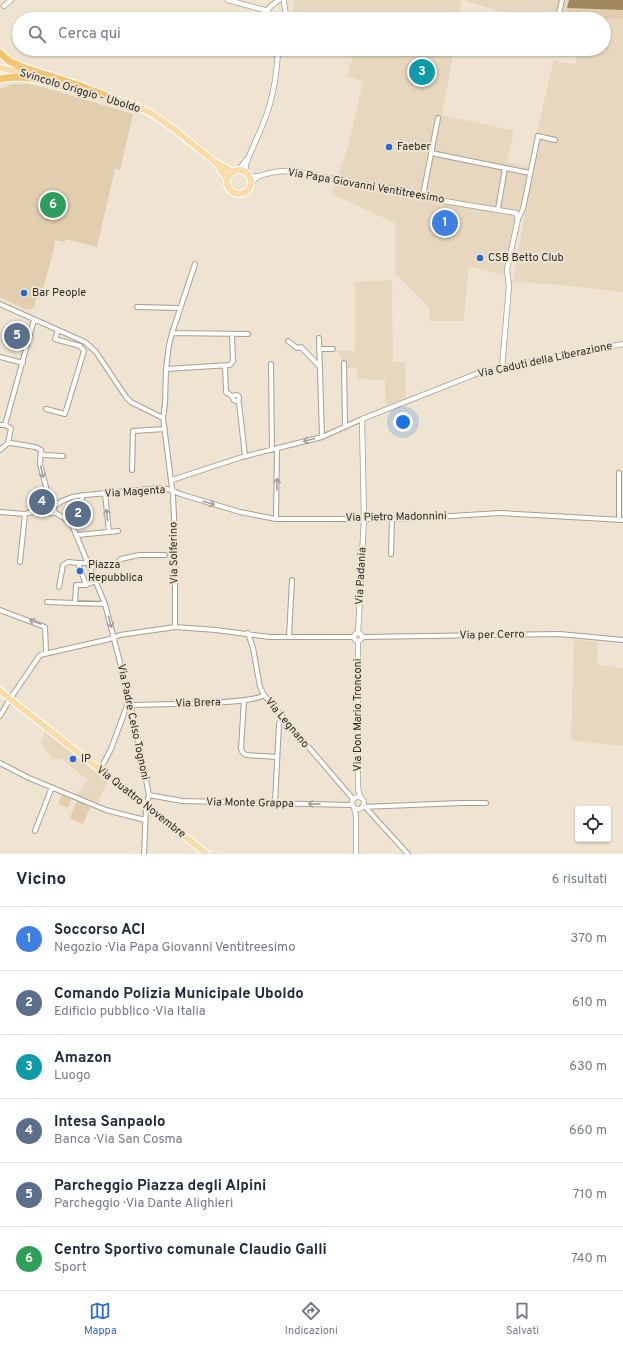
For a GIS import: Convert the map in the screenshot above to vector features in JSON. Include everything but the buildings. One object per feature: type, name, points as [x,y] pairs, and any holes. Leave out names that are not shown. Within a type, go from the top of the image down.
[{"type":"highway","points":[[0,53],[15,64],[112,98]]},
{"type":"highway","points":[[0,79],[11,76],[30,78],[112,98]]},
{"type":"main road","name":"Svincolo Origgio - Uboldo","points":[[0,68],[30,74],[112,98],[141,109],[160,119],[215,162],[235,171]]},
{"type":"main road","name":"Svincolo Origgio - Uboldo","points":[[215,162],[227,179]]},
{"type":"main road","points":[[235,171],[244,172],[248,176],[250,186],[244,193],[235,194],[228,188],[227,179],[235,171]]},
{"type":"main road","name":"Via Quattro Novembre","points":[[0,691],[207,854]]},
{"type":"street","points":[[4,6],[11,0]]},
{"type":"street","points":[[228,0],[268,11],[270,5],[277,1],[284,3]]},
{"type":"street","points":[[559,12],[562,0]]},
{"type":"street","points":[[235,171],[241,167],[248,157],[263,124],[270,105],[277,56]]},
{"type":"street","points":[[423,196],[438,118]]},
{"type":"street","points":[[502,367],[509,286],[507,269],[518,216],[523,209],[538,136],[555,140]]},
{"type":"street","points":[[431,153],[530,173]]},
{"type":"street","points":[[248,157],[246,166],[248,176]]},
{"type":"street","points":[[498,209],[505,168]]},
{"type":"street","name":"Via Papa Giovanni Ventitreesimo","points":[[248,176],[259,176],[276,171],[286,171],[370,185],[432,199],[514,212],[518,216]]},
{"type":"street","points":[[250,186],[259,176]]},
{"type":"street","name":"Via Solferino","points":[[175,627],[175,537],[172,480],[163,418],[166,404],[166,368],[169,345],[195,264]]},
{"type":"street","points":[[0,304],[78,338],[91,347],[101,359],[122,393],[131,402],[163,418]]},
{"type":"street","points":[[137,307],[180,308]]},
{"type":"street","points":[[6,425],[34,320]]},
{"type":"street","points":[[46,409],[65,414],[84,351],[80,346],[55,339],[58,330]]},
{"type":"street","points":[[172,333],[248,334]]},
{"type":"street","points":[[166,368],[230,365],[232,362],[232,334]]},
{"type":"street","points":[[319,338],[322,437]]},
{"type":"street","points":[[288,341],[297,348],[301,347],[320,367]]},
{"type":"street","name":"Via Caduti della Liberazione","points":[[172,480],[245,456],[322,437],[345,425],[362,419],[363,415],[367,413],[378,412],[481,372],[623,344]]},
{"type":"street","points":[[320,349],[332,349]]},
{"type":"street","points":[[0,357],[23,363]]},
{"type":"street","points":[[344,363],[345,425]]},
{"type":"street","points":[[271,364],[275,449],[276,519]]},
{"type":"street","points":[[225,366],[226,392],[233,397],[234,401],[238,401],[245,456]]},
{"type":"street","name":"Via Padania","points":[[360,635],[364,518],[362,419]]},
{"type":"street","points":[[0,425],[6,425],[11,428],[8,443],[0,450]]},
{"type":"street","points":[[132,470],[133,431],[165,428]]},
{"type":"street","points":[[8,443],[11,442],[35,447],[41,450],[40,464],[52,509],[70,521],[72,518],[81,518],[83,516],[82,495]]},
{"type":"street","points":[[41,454],[63,456]]},
{"type":"street","points":[[619,473],[621,520]]},
{"type":"street","name":"Via Magenta","points":[[0,512],[25,514],[40,510],[52,509],[62,501],[82,495],[160,488],[172,490]]},
{"type":"street","name":"Via Pietro Madonnini","points":[[172,490],[180,494],[240,512],[276,519],[392,519],[500,513],[621,520]]},
{"type":"street","points":[[105,494],[109,532]]},
{"type":"street","points":[[20,562],[25,514]]},
{"type":"street","points":[[391,554],[392,519]]},
{"type":"street","name":"Via Padre Celso Tognoni","points":[[70,521],[105,604],[130,699],[149,795],[146,807],[144,854]]},
{"type":"street","points":[[77,535],[118,531]]},
{"type":"street","points":[[59,587],[63,565],[68,562],[89,565],[116,564],[121,559],[139,555],[165,554]]},
{"type":"street","points":[[78,564],[86,585]]},
{"type":"street","points":[[289,637],[292,580]]},
{"type":"street","points":[[75,603],[76,585],[86,585],[96,581]]},
{"type":"street","points":[[47,602],[105,604]]},
{"type":"street","points":[[0,610],[45,627],[46,653]]},
{"type":"street","points":[[0,716],[40,655],[120,635],[175,627],[270,637],[353,637],[354,634],[360,635],[361,639],[358,641],[354,640],[353,637]]},
{"type":"street","name":"Via Legnano","points":[[248,634],[254,648],[260,688],[264,695],[282,718],[355,801]]},
{"type":"street","name":"Via per Cerro","points":[[360,635],[560,634],[623,640]]},
{"type":"street","name":"Via Don Mario Tronconi","points":[[355,801],[358,788],[358,641]]},
{"type":"street","name":"Via Brera","points":[[131,705],[220,703],[258,699],[264,695]]},
{"type":"street","points":[[100,770],[111,749],[130,699]]},
{"type":"street","points":[[244,700],[242,751],[246,755],[277,757]]},
{"type":"street","points":[[275,803],[279,724],[282,718]]},
{"type":"street","points":[[0,763],[30,778],[106,810],[145,820]]},
{"type":"street","points":[[35,831],[52,787]]},
{"type":"street","name":"Via Monte Grappa","points":[[149,795],[182,801],[275,803],[355,801]]},
{"type":"street","points":[[355,801],[368,809],[408,854]]},
{"type":"street","points":[[355,801],[363,801],[363,807],[356,816]]},
{"type":"street","points":[[355,801],[356,854]]},
{"type":"street","points":[[363,807],[486,803]]},
{"type":"shaded area","points":[[295,0],[461,0],[460,12],[292,12]]},
{"type":"shaded area","points":[[463,0],[569,0],[566,12],[501,12]]},
{"type":"shaded area","points":[[569,0],[623,0],[623,10],[567,8]]},
{"type":"shaded area","points":[[567,8],[623,10],[623,19],[611,19],[611,12],[567,12]]},
{"type":"shaded area","points":[[611,18],[623,18],[623,292],[562,285],[513,282],[533,166],[529,164],[554,60],[575,65],[577,56],[611,56]]},
{"type":"shaded area","points":[[353,56],[453,56],[442,115],[514,131],[507,162],[528,167],[519,212],[503,275],[469,266],[464,321],[430,321],[429,307],[395,273],[395,223],[332,194],[348,146],[363,82],[347,76]]},
{"type":"shaded area","points":[[13,84],[27,84],[43,87],[133,114],[120,170],[115,169],[97,247],[66,239],[65,242],[55,240],[42,293],[38,292],[34,307],[30,310],[0,297],[0,89]]},
{"type":"shaded area","points":[[392,280],[393,362],[405,362],[406,398],[386,406],[385,380],[358,379],[356,368],[347,368],[336,350],[355,351],[355,282]]},
{"type":"shaded area","points":[[574,640],[598,642],[597,665],[623,668],[623,746],[571,740]]},
{"type":"shaded area","points":[[46,730],[108,780],[97,805],[76,795],[88,780],[62,759],[52,758],[41,743]]},
{"type":"shaded area","points":[[62,794],[71,799],[68,808],[58,804]]},
{"type":"shaded area","points":[[80,801],[91,806],[83,824],[70,818],[76,802]]},
{"type":"place","name":"Amazon","points":[[422,72]]},
{"type":"place","name":"Faeber","points":[[389,147]]},
{"type":"place","name":"Centro Sportivo comunale Claudio Galli","points":[[53,205]]},
{"type":"place","name":"Soccorso ACI","points":[[445,223]]},
{"type":"place","name":"CSB Betto Club","points":[[480,258]]},
{"type":"place","name":"Bar People","points":[[24,293]]},
{"type":"place","name":"Parcheggio Piazza degli Alpini","points":[[17,336]]},
{"type":"place","name":"Intesa Sanpaolo","points":[[42,502]]},
{"type":"place","name":"Comando Polizia Municipale Uboldo","points":[[78,514]]},
{"type":"place","name":"Piazza Repubblica","points":[[80,571]]},
{"type":"place","name":"IP","points":[[73,759]]}]
